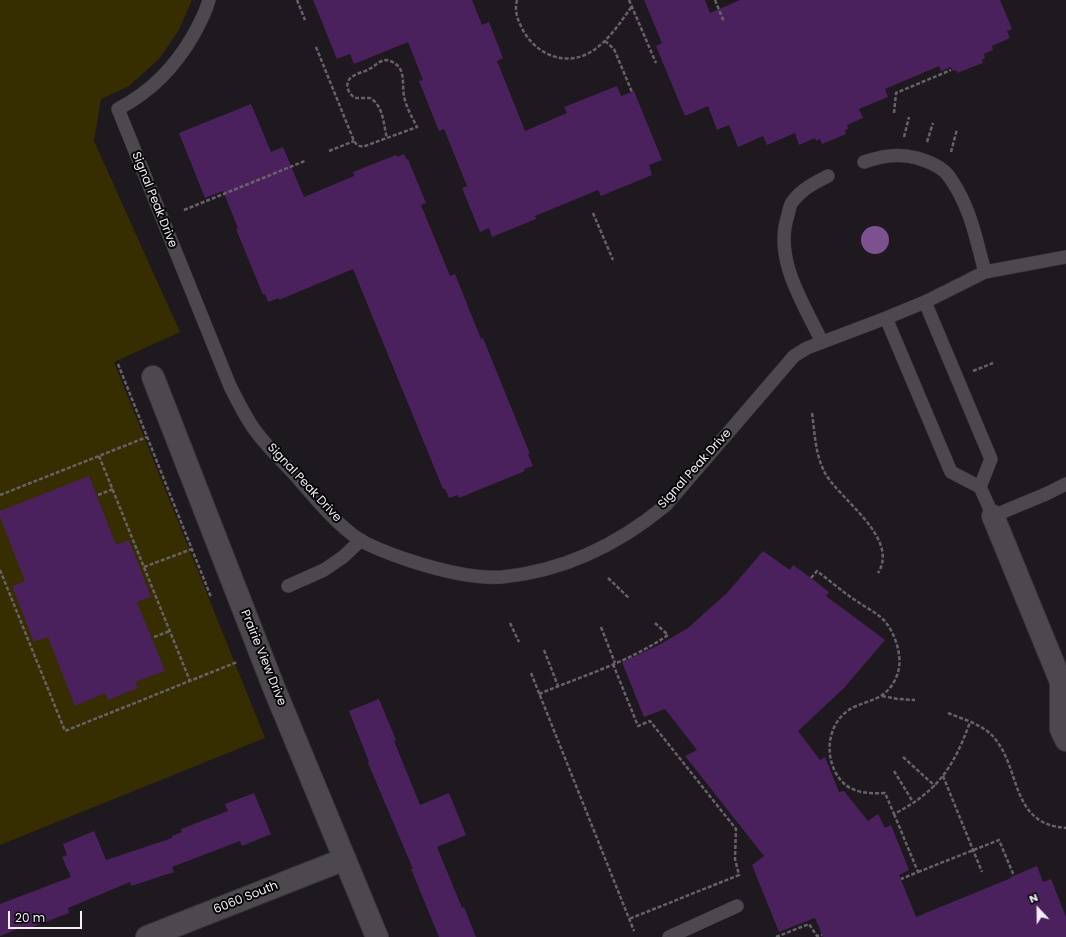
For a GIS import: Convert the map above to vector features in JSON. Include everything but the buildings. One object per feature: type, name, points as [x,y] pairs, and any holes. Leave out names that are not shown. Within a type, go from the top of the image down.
[{"type":"street","name":"Prairie View Drive","points":[[153,377],[271,680],[377,937]]},
{"type":"street","points":[[993,516],[1063,685],[1061,729],[1066,740]]},
{"type":"street","name":"6060 South","points":[[147,937],[345,859]]},
{"type":"lane","name":"Signal Peak Drive","points":[[209,0],[202,20],[174,64],[161,79],[147,91],[118,109],[230,386],[244,413],[262,440],[326,510],[361,540],[397,556],[436,569],[478,576],[501,577],[550,568],[574,561],[592,553],[631,531],[666,505],[794,356],[807,348],[925,302],[985,272]]},
{"type":"lane","points":[[864,162],[881,157],[899,155],[911,156],[935,164],[946,172],[961,196],[975,228],[985,272],[1066,258]]},
{"type":"lane","points":[[822,342],[792,278],[784,246],[784,231],[792,202],[814,183],[828,176]]},
{"type":"lane","points":[[925,302],[991,459],[980,487]]},
{"type":"lane","points":[[886,318],[951,472],[980,487],[993,516],[1066,484]]},
{"type":"lane","points":[[288,586],[324,570],[343,557],[361,540]]},
{"type":"lane","points":[[669,937],[737,906]]},
{"type":"path","points":[[297,0],[305,20]]},
{"type":"path","points":[[517,0],[516,11],[518,20],[530,43],[544,53],[565,58],[575,58],[588,53],[605,41],[632,6]]},
{"type":"path","points":[[629,0],[656,63]]},
{"type":"path","points":[[715,0],[724,22]]},
{"type":"path","points":[[605,41],[614,49],[632,92]]},
{"type":"path","points":[[316,47],[354,141],[356,145],[360,147],[365,146],[387,138],[417,127],[404,95],[403,81],[400,70],[392,62],[386,60],[381,61],[348,80],[349,91],[355,98],[370,98],[376,103],[383,116],[387,138]]},
{"type":"path","points":[[894,114],[896,93],[951,70]]},
{"type":"path","points":[[329,151],[354,141]]},
{"type":"path","points":[[184,210],[305,161]]},
{"type":"path","points":[[593,213],[613,260]]},
{"type":"path","points":[[974,371],[993,363]]},
{"type":"path","points":[[118,364],[212,598]]},
{"type":"path","points":[[812,413],[817,452],[820,462],[831,482],[868,524],[879,539],[884,558],[882,567],[878,572]]},
{"type":"path","points":[[0,495],[147,437]]},
{"type":"path","points":[[99,456],[190,681]]},
{"type":"path","points":[[98,495],[113,489]]},
{"type":"path","points":[[144,567],[192,549]]},
{"type":"path","points":[[0,570],[65,731],[237,662],[234,655]]},
{"type":"path","points":[[811,578],[817,571],[875,612],[888,625],[899,656],[897,675],[889,689],[882,695],[876,699],[853,707],[846,712],[833,728],[829,745],[831,763],[840,780],[850,788],[868,794],[885,793],[918,872]]},
{"type":"path","points":[[608,578],[629,598]]},
{"type":"path","points":[[510,623],[519,642]]},
{"type":"path","points":[[539,694],[650,647],[668,635],[655,623]]},
{"type":"path","points":[[601,628],[638,726],[650,721],[736,829],[735,859],[739,875],[629,919]]},
{"type":"path","points":[[154,637],[170,631]]},
{"type":"path","points":[[544,650],[558,686]]},
{"type":"path","points":[[531,673],[634,931]]},
{"type":"path","points":[[882,695],[898,700],[915,700]]},
{"type":"path","points":[[948,713],[987,731],[999,744],[1008,761],[1022,801],[1030,812],[1048,824],[1066,828]]},
{"type":"path","points":[[894,814],[930,791],[948,770],[961,748],[970,722]]},
{"type":"path","points":[[903,757],[934,786]]},
{"type":"path","points":[[894,771],[914,802]]},
{"type":"path","points":[[943,776],[982,872]]},
{"type":"path","points":[[901,879],[999,840],[1014,876]]},
{"type":"path","points":[[776,937],[809,924],[817,936],[822,934]]},
{"type":"shaded area","points":[[0,0],[192,0],[179,30],[159,59],[129,86],[101,99],[94,141],[180,332],[114,362],[265,738],[0,845]]},
{"type":"shaded area","points":[[875,226],[885,230],[889,240],[885,250],[875,254],[865,250],[861,240],[865,230]]}]
